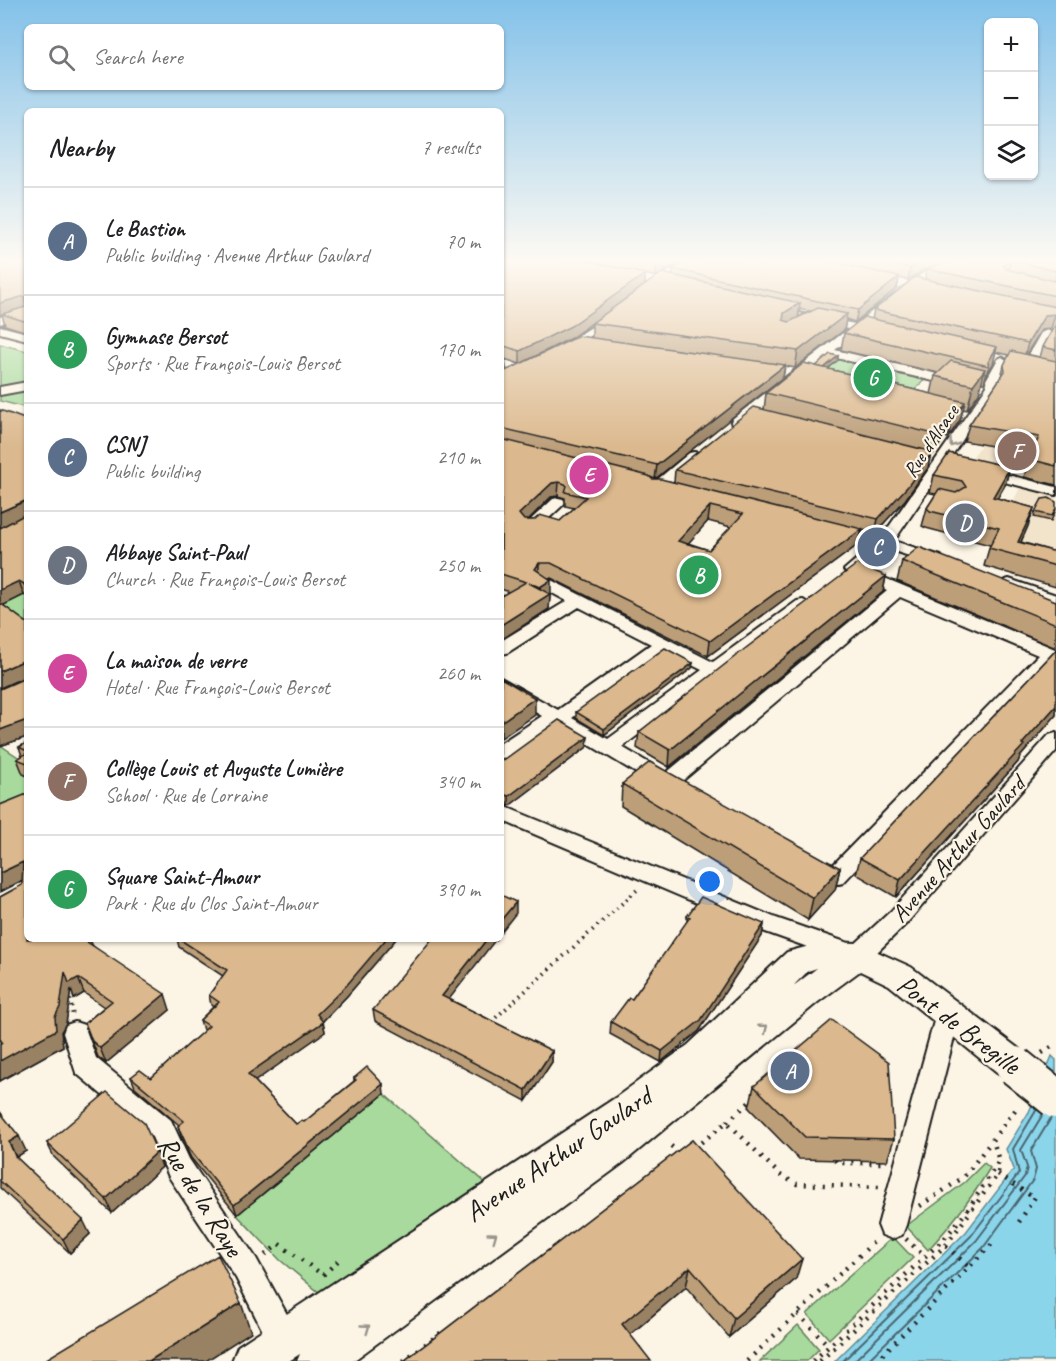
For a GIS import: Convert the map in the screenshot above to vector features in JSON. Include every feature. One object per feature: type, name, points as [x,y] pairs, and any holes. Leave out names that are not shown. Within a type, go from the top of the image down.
[{"type":"main road","name":"Avenue Arthur Gaulard","points":[[292,1350],[700,1055],[798,961],[824,954],[858,956]]},
{"type":"main road","name":"Pont de Bregille","points":[[858,956],[900,976],[1032,1079]]},
{"type":"street","points":[[551,355],[582,343],[605,324]]},
{"type":"street","points":[[796,327],[802,324]]},
{"type":"street","points":[[837,324],[892,336]]},
{"type":"street","points":[[727,430],[748,413],[804,376],[826,352],[863,324]]},
{"type":"street","points":[[0,329],[24,336]]},
{"type":"street","points":[[986,358],[1033,367],[1047,333]]},
{"type":"street","points":[[826,352],[936,383],[984,388]]},
{"type":"street","name":"Rue d'Alsace","points":[[834,583],[885,543],[940,462],[966,416],[984,388],[992,380],[1002,361]]},
{"type":"street","points":[[504,363],[525,368],[504,378]]},
{"type":"street","points":[[776,371],[804,376]]},
{"type":"street","points":[[0,391],[24,387]]},
{"type":"street","points":[[748,413],[770,419]]},
{"type":"street","points":[[679,493],[651,486],[702,450]]},
{"type":"street","points":[[922,458],[1056,490]]},
{"type":"street","points":[[917,496],[936,500]]},
{"type":"street","points":[[529,529],[558,502]]},
{"type":"street","points":[[821,527],[885,543],[948,564]]},
{"type":"street","points":[[805,860],[835,877],[1050,653],[852,570]]},
{"type":"street","points":[[990,578],[1056,600]]},
{"type":"street","points":[[545,583],[715,670]]},
{"type":"street","points":[[667,783],[898,590]]},
{"type":"street","points":[[608,748],[816,597]]},
{"type":"street","points":[[504,647],[579,600]]},
{"type":"street","points":[[504,750],[557,717],[663,643]]},
{"type":"street","points":[[504,686],[697,799]]},
{"type":"street","name":"Avenue Arthur Gaulard","points":[[858,956],[899,916],[1056,739]]},
{"type":"street","points":[[504,813],[768,924],[858,956]]},
{"type":"street","points":[[892,1225],[948,1014]]},
{"type":"street","name":"Rue de la Raye","points":[[75,1033],[85,1065],[162,1129],[179,1168],[246,1268],[292,1350]]},
{"type":"path","points":[[491,1023],[645,883]]},
{"type":"path","points":[[67,990],[72,1000],[75,1033]]},
{"type":"path","points":[[747,1361],[892,1225],[964,1177],[1019,1106],[1032,1079],[1056,1044]]},
{"type":"path","points":[[692,1150],[760,1093]]},
{"type":"path","points":[[727,1122],[780,1174],[797,1184],[905,1176]]},
{"type":"path","points":[[813,1361],[944,1243],[998,1174],[999,1161],[993,1140]]},
{"type":"path","points":[[671,1146],[683,1156]]},
{"type":"path","points":[[835,1160],[837,1163],[905,1176]]},
{"type":"path","points":[[944,1243],[974,1202],[999,1161]]},
{"type":"path","points":[[998,1174],[1036,1196],[1018,1222]]},
{"type":"path","points":[[892,1225],[927,1259]]},
{"type":"path","points":[[944,1243],[969,1267]]},
{"type":"path","points":[[876,1361],[993,1243]]},
{"type":"path","points":[[246,1268],[279,1244],[323,1275],[340,1259]]},
{"type":"path","points":[[798,1313],[830,1347]]},
{"type":"path","points":[[403,1361],[449,1327]]},
{"type":"path","points":[[820,1361],[830,1347]]},
{"type":"shaded area","points":[[980,421],[1056,437],[1056,485],[1013,473],[977,467],[979,460],[972,458],[981,445],[966,442]]},
{"type":"shaded area","points":[[1020,487],[1056,496],[1056,587],[984,566]]},
{"type":"green space","points":[[0,344],[24,350],[24,407],[0,401]]},
{"type":"green space","points":[[832,358],[924,380],[907,398],[812,374]]},
{"type":"green space","points":[[24,595],[24,631],[0,607]]},
{"type":"green space","points":[[0,745],[24,761],[24,813],[0,825]]},
{"type":"green space","points":[[384,1094],[487,1184],[321,1294],[280,1260],[237,1215]]},
{"type":"green space","points":[[984,1163],[990,1168],[983,1179],[928,1250],[906,1226],[965,1182]]},
{"type":"green space","points":[[893,1237],[913,1258],[829,1339],[807,1314]]},
{"type":"green space","points":[[798,1325],[819,1349],[807,1361],[760,1361]]},
{"type":"water","points":[[1052,1056],[1056,1060],[1056,1361],[835,1361],[966,1232],[1014,1169],[1006,1149],[1029,1112]]},
{"type":"building","points":[[504,324],[575,324],[571,326],[520,351],[504,346]]},
{"type":"building","points":[[596,324],[834,324],[798,351]]},
{"type":"building","points":[[856,324],[893,324],[997,347],[988,362],[989,366],[844,333]]},
{"type":"building","points":[[937,324],[1040,324],[1028,343]]},
{"type":"building","points":[[1056,324],[1056,350],[1043,347]]},
{"type":"building","points":[[579,336],[785,365],[657,465],[504,429],[504,372]]},
{"type":"building","points":[[1011,351],[1056,361],[1056,466],[1029,459],[1039,437],[969,425],[1005,371],[1004,365]]},
{"type":"building","points":[[830,354],[838,356],[824,368],[816,366]]},
{"type":"building","points":[[951,361],[985,369],[973,385],[935,376]]},
{"type":"building","points":[[804,363],[965,402],[938,435],[766,393]]},
{"type":"building","points":[[754,407],[929,451],[927,453],[931,454],[908,486],[878,519],[675,470]]},
{"type":"building","points":[[0,410],[24,419],[24,501],[0,512]]},
{"type":"building","points":[[504,440],[649,476],[652,479],[661,479],[862,529],[710,641],[551,563],[539,563],[535,569],[551,580],[540,587],[529,583],[550,594],[504,623],[504,594],[526,582],[504,575]],"holes":[[[552,483],[567,486],[565,492],[586,497],[560,521],[540,515],[534,520],[524,520],[519,514]],[[710,506],[743,514],[709,550],[678,541]]]},
{"type":"building","points":[[949,453],[1010,467],[993,497],[1034,508],[1018,542],[1056,552],[1056,566],[989,548],[999,528],[930,511],[927,508],[939,489],[956,493],[966,487],[962,481],[934,475]]},
{"type":"building","points":[[1049,498],[1056,502],[1052,516],[1035,512],[1042,499]]},
{"type":"building","points":[[24,515],[24,584],[19,581],[0,590],[0,528]]},
{"type":"building","points":[[919,547],[1056,601],[1056,624],[902,561]]},
{"type":"building","points":[[857,564],[886,576],[670,750],[639,732],[742,651]]},
{"type":"building","points":[[0,603],[24,621],[24,721],[0,730],[0,689],[23,679],[23,661],[0,671]]},
{"type":"building","points":[[665,648],[693,663],[604,729],[576,712]]},
{"type":"building","points":[[1056,650],[1056,706],[1022,744],[1024,745],[900,880],[860,858]]},
{"type":"building","points":[[504,680],[535,698],[504,720]]},
{"type":"building","points":[[559,720],[588,737],[509,796],[504,795],[504,760]]},
{"type":"building","points":[[24,755],[24,762],[17,759]]},
{"type":"building","points":[[650,762],[840,868],[813,898],[622,784]]},
{"type":"building","points":[[24,795],[24,942],[87,942],[165,994],[100,1048],[92,1041],[85,1023],[112,1001],[78,978],[69,983],[65,972],[60,1007],[55,1017],[56,1030],[0,1061],[2,1042],[0,1039],[0,897],[22,885],[23,862],[0,873],[0,805]]},
{"type":"building","points":[[504,896],[516,902],[504,916]]},
{"type":"building","points":[[701,897],[764,924],[701,1020],[662,1051],[611,1022],[629,998],[632,999],[690,917],[687,916]]},
{"type":"building","points":[[184,942],[383,942],[346,986],[317,1014],[323,1022],[248,1074],[296,1124],[302,1120],[304,1122],[356,1080],[354,1078],[367,1067],[383,1084],[234,1205],[188,1148],[178,1126],[184,1121],[131,1077],[140,1070],[151,1078],[209,1026],[200,1020],[219,1002],[209,995],[227,970]]},
{"type":"building","points":[[430,942],[485,942],[442,996],[552,1051],[526,1090],[373,1010]]},
{"type":"building","points":[[832,1020],[889,1062],[894,1139],[805,1137],[754,1086]]},
{"type":"building","points":[[107,1092],[144,1123],[157,1152],[106,1199],[47,1143]]},
{"type":"building","points":[[0,1112],[19,1136],[9,1142],[15,1156],[83,1220],[63,1239],[0,1181]]},
{"type":"building","points":[[692,1140],[802,1259],[734,1318],[690,1267],[622,1324],[651,1361],[404,1361]]},
{"type":"building","points":[[218,1255],[241,1303],[149,1361],[43,1361]]},
{"type":"place","name":"Square Saint-Amour","points":[[873,378]]},
{"type":"place","name":"Collège Louis et Auguste Lumière","points":[[1017,451]]},
{"type":"place","name":"La maison de verre","points":[[589,475]]},
{"type":"place","name":"Abbaye Saint-Paul","points":[[965,523]]},
{"type":"place","name":"CSNJ","points":[[877,547]]},
{"type":"place","name":"Gymnase Bersot","points":[[699,575]]},
{"type":"place","name":"Le Bastion","points":[[790,1071]]}]
